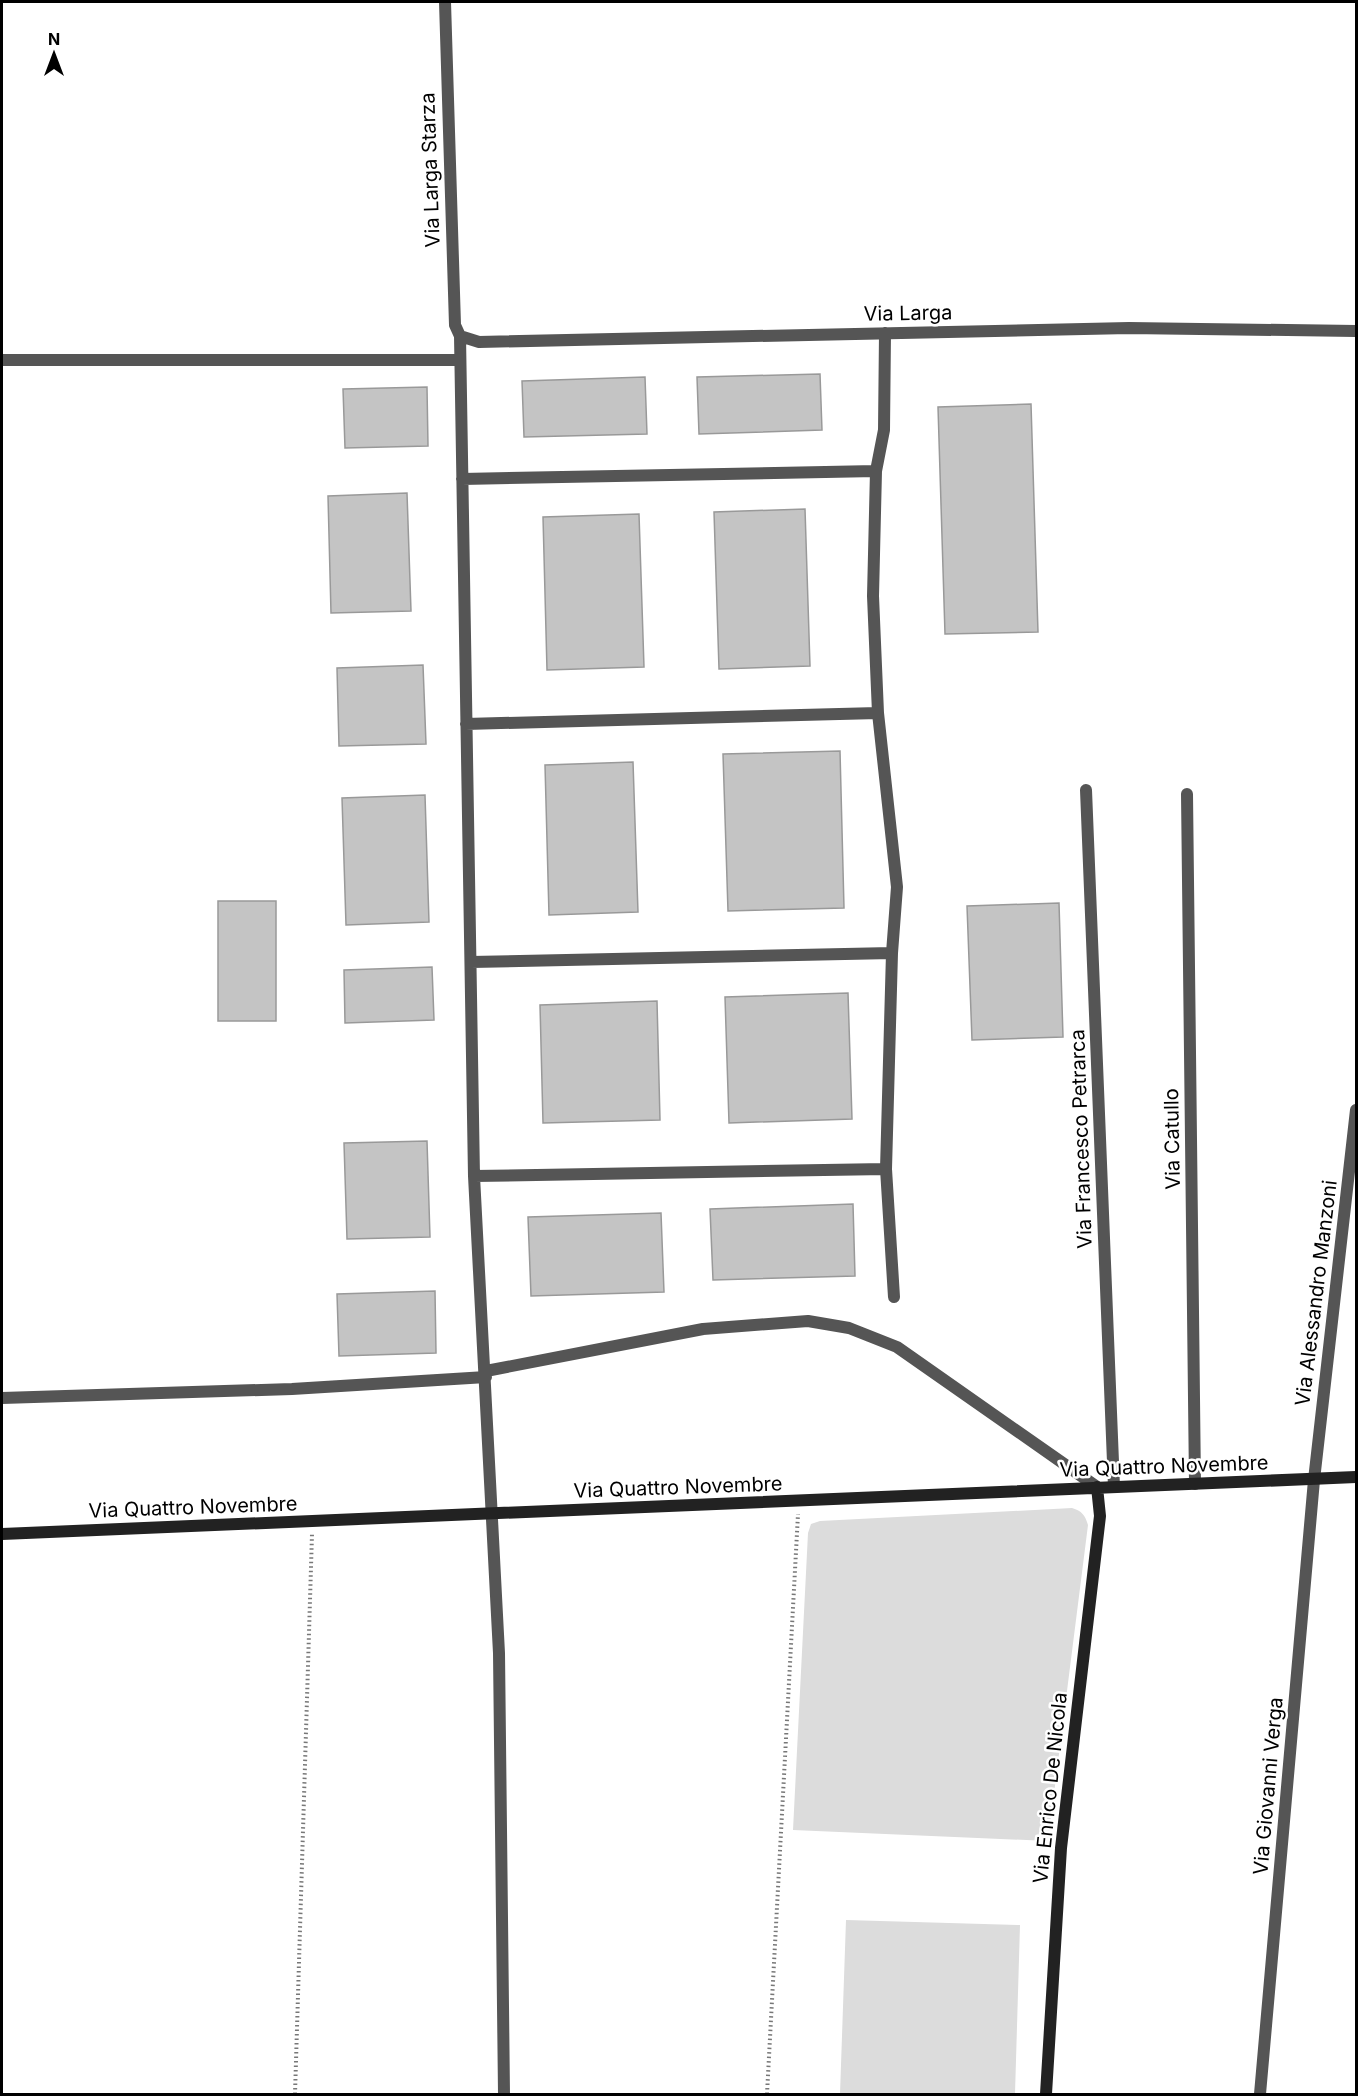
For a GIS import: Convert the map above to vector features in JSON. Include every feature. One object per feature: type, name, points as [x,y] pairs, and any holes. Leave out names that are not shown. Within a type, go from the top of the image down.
[{"type":"street","name":"Via Larga Starza","points":[[445,2],[455,325],[460,336],[474,1176],[499,1653],[504,2094]]},
{"type":"street","name":"Via Larga","points":[[460,336],[479,342],[1129,328],[1356,331]]},
{"type":"street","points":[[885,333],[884,430],[876,471],[873,596],[878,713],[897,887],[892,953],[886,1169],[894,1297]]},
{"type":"street","points":[[2,360],[460,360]]},
{"type":"street","points":[[462,479],[876,471]]},
{"type":"street","points":[[466,724],[878,713]]},
{"type":"street","name":"Via Francesco Petrarca","points":[[1086,790],[1114,1487]]},
{"type":"street","name":"Via Catullo","points":[[1187,794],[1195,1484]]},
{"type":"street","points":[[471,962],[892,953]]},
{"type":"street","name":"Via Alessandro Manzoni","points":[[1314,1480],[1356,1110]]},
{"type":"street","points":[[474,1176],[886,1169]]},
{"type":"street","points":[[2,1398],[292,1389],[486,1374],[714,1328],[808,1321],[849,1328],[897,1347],[1097,1487]]},
{"type":"street","name":"Via Quattro Novembre","points":[[2,1534],[1356,1477]]},
{"type":"street","name":"Via Giovanni Verga","points":[[1260,2094],[1314,1480]]},
{"type":"street","name":"Via Enrico De Nicola","points":[[1046,2094],[1061,1848],[1100,1516],[1097,1487]]},
{"type":"path","points":[[767,2094],[799,1502]]},
{"type":"path","points":[[296,2094],[313,1521]]},
{"type":"shaded area","points":[[1072,1508],[1083,1514],[1088,1525],[1048,1841],[793,1830],[808,1533],[811,1524],[820,1521]]},
{"type":"shaded area","points":[[846,1920],[1020,1925],[1015,2094],[840,2094]]},
{"type":"building","points":[[820,374],[822,430],[699,434],[697,377]]},
{"type":"building","points":[[645,377],[647,434],[524,437],[522,381]]},
{"type":"building","points":[[427,387],[428,446],[345,448],[343,389]]},
{"type":"building","points":[[1031,404],[1038,632],[945,634],[938,407]]},
{"type":"building","points":[[407,493],[411,611],[331,613],[328,496]]},
{"type":"building","points":[[805,509],[810,666],[719,669],[714,512]]},
{"type":"building","points":[[639,514],[644,667],[547,670],[543,517]]},
{"type":"building","points":[[423,665],[426,744],[339,746],[337,668]]},
{"type":"building","points":[[840,751],[844,908],[728,911],[723,754]]},
{"type":"building","points":[[633,762],[638,912],[549,915],[545,765]]},
{"type":"building","points":[[425,795],[429,922],[346,925],[342,798]]},
{"type":"building","points":[[218,901],[276,901],[276,1021],[218,1021]]},
{"type":"building","points":[[1059,903],[1063,1037],[972,1040],[967,906]]},
{"type":"building","points":[[432,967],[434,1020],[345,1023],[344,970]]},
{"type":"building","points":[[848,993],[852,1119],[729,1123],[725,997]]},
{"type":"building","points":[[657,1001],[660,1120],[543,1123],[540,1005]]},
{"type":"building","points":[[427,1141],[430,1237],[347,1239],[344,1143]]},
{"type":"building","points":[[853,1204],[855,1276],[713,1280],[710,1209]]},
{"type":"building","points":[[661,1213],[664,1292],[531,1296],[528,1217]]},
{"type":"building","points":[[435,1291],[436,1353],[339,1356],[337,1294]]}]
